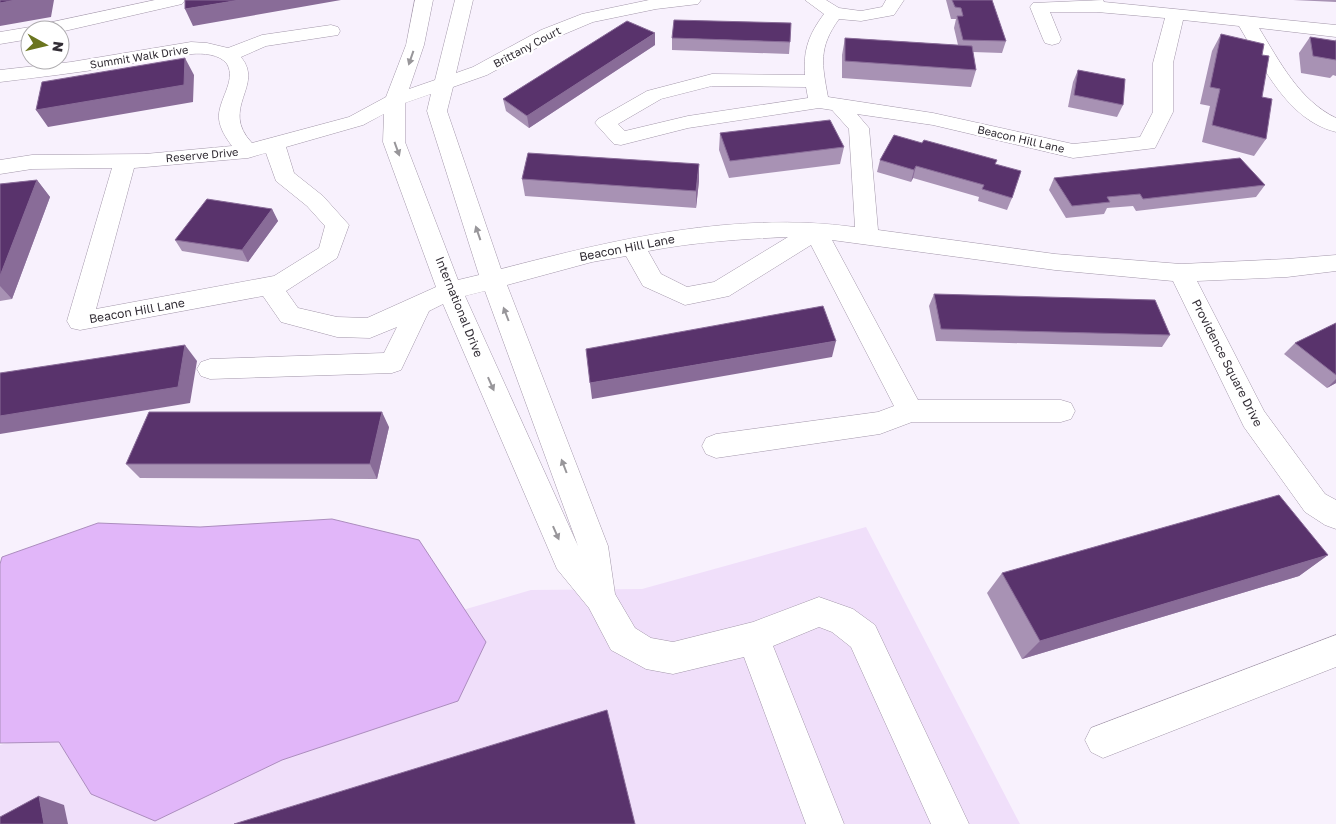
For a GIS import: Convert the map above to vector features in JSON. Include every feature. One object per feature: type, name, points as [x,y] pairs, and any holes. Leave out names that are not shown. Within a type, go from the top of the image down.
[{"type":"street","points":[[70,25],[176,0]]},
{"type":"street","name":"International Drive","points":[[424,0],[415,45],[395,100],[394,142],[450,291],[568,559],[600,597],[623,639],[646,653],[673,658],[698,653],[753,638],[820,612],[842,620],[863,636],[950,824]]},
{"type":"street","name":"International Drive","points":[[464,0],[437,111],[493,280],[594,546],[600,597]]},
{"type":"street","name":"Brittany Court","points":[[395,100],[480,72],[548,34],[588,18],[656,4],[692,0]]},
{"type":"street","points":[[814,0],[834,13],[861,16],[888,11],[895,0]]},
{"type":"street","points":[[1052,38],[1038,4],[1095,3],[1174,14],[1336,31]]},
{"type":"street","points":[[834,13],[819,34],[814,54],[815,81],[829,104],[859,128],[867,236]]},
{"type":"street","name":"Beacon Hill Lane","points":[[815,81],[712,80],[654,95],[605,123],[620,139],[688,122],[829,104],[933,119],[1073,151],[1148,143],[1163,112],[1163,63],[1174,14]]},
{"type":"street","points":[[1246,22],[1296,100],[1309,112],[1336,126]]},
{"type":"street","points":[[248,151],[237,140],[229,120],[229,104],[239,79],[238,69],[228,55],[262,41],[331,31]]},
{"type":"street","points":[[0,38],[20,34]]},
{"type":"street","name":"Summit Walk Drive","points":[[0,76],[71,68],[191,48],[218,50],[228,55]]},
{"type":"street","name":"Reserve Drive","points":[[0,166],[32,162],[124,161],[248,151],[356,121],[395,100]]},
{"type":"street","points":[[269,286],[281,284],[329,252],[337,225],[315,201],[284,176],[274,144]]},
{"type":"street","name":"Beacon Hill Lane","points":[[124,161],[80,321],[269,286],[290,315],[337,327],[370,328],[418,308],[450,291],[592,254],[680,237],[736,231],[798,229],[867,236],[1054,262],[1181,273],[1287,268],[1336,263]]},
{"type":"street","points":[[633,246],[652,280],[685,296],[720,290],[816,231],[910,411]]},
{"type":"street","name":"Providence Square Drive","points":[[1181,273],[1254,419],[1315,503],[1336,516]]},
{"type":"street","points":[[210,369],[392,363],[418,308]]},
{"type":"street","points":[[716,446],[880,422],[910,411],[1061,411]]},
{"type":"street","points":[[753,638],[825,824]]},
{"type":"street","points":[[1103,740],[1336,651]]},
{"type":"shaded area","points":[[332,519],[419,540],[486,642],[458,701],[282,760],[155,821],[91,794],[59,742],[0,743],[0,564],[2,557],[98,523],[200,527]]},
{"type":"shaded area","points":[[866,527],[1020,824],[0,824],[0,745],[531,590],[642,589]]},
{"type":"building","points":[[0,0],[16,0],[0,3]]},
{"type":"building","points":[[185,0],[240,0],[185,9]]},
{"type":"building","points":[[952,0],[992,0],[1006,41],[963,40],[957,16],[963,16],[961,8],[955,7]]},
{"type":"building","points":[[674,20],[791,23],[790,42],[672,38]]},
{"type":"building","points":[[627,21],[655,33],[527,116],[503,99]]},
{"type":"building","points":[[1221,34],[1264,44],[1262,55],[1269,56],[1262,97],[1272,99],[1266,139],[1212,125],[1220,89],[1210,87]]},
{"type":"building","points":[[1310,37],[1336,41],[1336,60],[1313,56]]},
{"type":"building","points":[[845,38],[972,46],[976,70],[845,61]]},
{"type":"building","points":[[185,58],[184,85],[36,110],[42,82]]},
{"type":"building","points":[[1078,70],[1125,79],[1123,105],[1074,95]]},
{"type":"building","points":[[830,120],[844,147],[730,161],[720,133]]},
{"type":"building","points":[[894,135],[922,143],[924,140],[997,160],[995,164],[1021,171],[1012,198],[982,189],[984,185],[916,166],[914,170],[880,160]]},
{"type":"building","points":[[528,153],[699,164],[696,191],[522,179]]},
{"type":"building","points":[[1240,158],[1265,185],[1143,199],[1140,194],[1107,197],[1110,202],[1072,206],[1054,178]]},
{"type":"building","points":[[37,180],[0,276],[0,184]]},
{"type":"building","points":[[207,199],[272,209],[242,250],[175,240]]},
{"type":"building","points":[[934,294],[1155,300],[1170,335],[941,329]]},
{"type":"building","points":[[823,306],[836,341],[590,383],[586,349]]},
{"type":"building","points":[[1336,323],[1336,375],[1295,343]]},
{"type":"building","points":[[185,345],[178,387],[0,416],[0,373]]},
{"type":"building","points":[[149,412],[382,412],[370,464],[126,464]]},
{"type":"building","points":[[1279,495],[1328,555],[1040,641],[1002,573]]},
{"type":"building","points":[[607,710],[635,824],[234,824]]},
{"type":"building","points":[[39,796],[44,824],[0,824],[0,817]]}]
